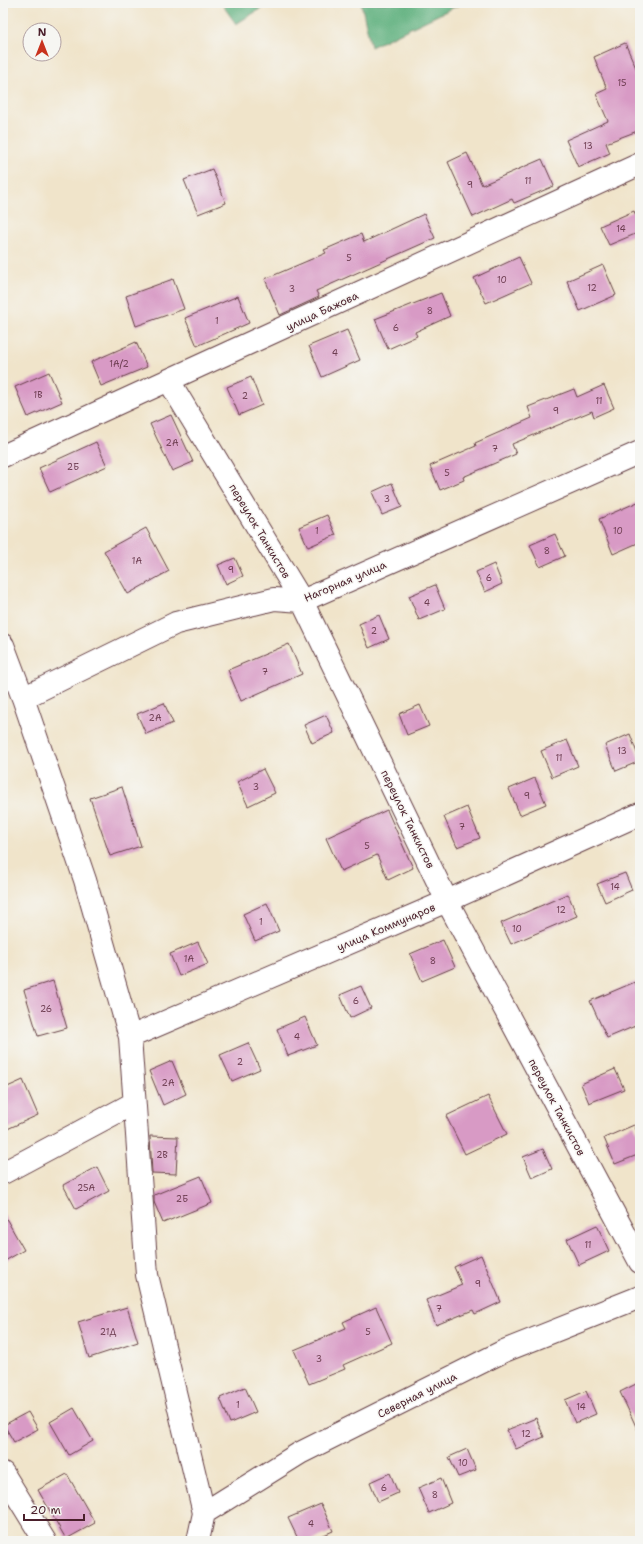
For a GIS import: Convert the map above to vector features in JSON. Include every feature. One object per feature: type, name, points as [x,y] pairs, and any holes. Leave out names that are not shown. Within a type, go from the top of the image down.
[{"type":"street","name":"улица Бажова","points":[[3,456],[640,164]]},
{"type":"street","name":"переулок Танкистов","points":[[169,381],[302,601],[447,901],[640,1262]]},
{"type":"street","name":"Нагорная улица","points":[[23,698],[176,623],[274,599],[302,601],[640,452]]},
{"type":"street","points":[[3,645],[23,698],[85,880],[130,1037],[147,1275],[204,1513],[198,1541]]},
{"type":"street","name":"улица Коммунаров","points":[[130,1037],[447,901],[640,814]]},
{"type":"street","points":[[3,1173],[134,1103]]},
{"type":"street","name":"Северная улица","points":[[204,1513],[300,1453],[504,1351],[640,1297]]},
{"type":"street","points":[[3,1473],[45,1541]]},
{"type":"green space","points":[[221,3],[270,3],[236,24]]},
{"type":"green space","points":[[361,3],[463,3],[371,47]]},
{"type":"building","points":[[625,43],[640,77],[640,130],[606,143],[610,153],[578,167],[566,140],[608,121],[596,94],[607,89],[594,57]]},
{"type":"building","points":[[467,153],[482,185],[542,159],[554,186],[514,203],[512,199],[473,217],[448,162]]},
{"type":"building","points":[[212,169],[226,203],[198,214],[184,180]]},
{"type":"building","points":[[634,211],[640,224],[640,232],[609,245],[600,226]]},
{"type":"building","points":[[424,214],[435,238],[316,291],[319,297],[280,315],[265,279],[326,253],[324,250],[361,234],[364,242]]},
{"type":"building","points":[[519,257],[531,283],[486,303],[474,278]]},
{"type":"building","points":[[603,265],[616,295],[580,311],[567,281]]},
{"type":"building","points":[[173,279],[184,309],[136,326],[126,296]]},
{"type":"building","points":[[441,293],[450,316],[415,332],[417,336],[388,349],[375,319]]},
{"type":"building","points":[[238,296],[249,323],[197,346],[185,318]]},
{"type":"building","points":[[347,330],[360,360],[322,377],[309,346]]},
{"type":"building","points":[[136,342],[147,367],[101,386],[91,362]]},
{"type":"building","points":[[49,372],[62,402],[28,417],[15,387]]},
{"type":"building","points":[[251,377],[262,405],[239,415],[227,387]]},
{"type":"building","points":[[604,385],[614,408],[594,417],[592,411],[512,444],[516,454],[463,477],[464,480],[440,490],[430,466],[476,446],[475,443],[532,418],[528,407],[574,389],[577,397]]},
{"type":"building","points":[[171,415],[193,462],[172,471],[150,424]]},
{"type":"building","points":[[96,442],[107,466],[50,492],[39,468]]},
{"type":"building","points":[[392,483],[402,507],[382,515],[372,492]]},
{"type":"building","points":[[640,501],[640,542],[613,554],[599,519]]},
{"type":"building","points":[[327,515],[336,535],[308,547],[299,527]]},
{"type":"building","points":[[146,528],[169,571],[128,594],[104,551]]},
{"type":"building","points":[[555,534],[565,556],[540,567],[530,545]]},
{"type":"building","points":[[235,558],[243,576],[226,584],[218,565]]},
{"type":"building","points":[[494,564],[502,584],[485,592],[476,572]]},
{"type":"building","points":[[435,585],[445,609],[419,620],[409,596]]},
{"type":"building","points":[[379,615],[389,639],[369,648],[359,624]]},
{"type":"building","points":[[289,644],[302,674],[241,701],[228,670]]},
{"type":"building","points":[[164,703],[173,723],[146,734],[137,714]]},
{"type":"building","points":[[420,705],[429,726],[407,735],[399,714]]},
{"type":"building","points":[[326,715],[334,733],[312,743],[304,725]]},
{"type":"building","points":[[630,734],[640,761],[616,771],[605,745]]},
{"type":"building","points":[[567,740],[578,766],[552,777],[541,751]]},
{"type":"building","points":[[263,769],[275,793],[248,806],[237,782]]},
{"type":"building","points":[[535,778],[546,804],[520,815],[509,789]]},
{"type":"building","points":[[122,787],[141,846],[110,856],[90,798]]},
{"type":"building","points":[[467,807],[480,838],[457,847],[444,817]]},
{"type":"building","points":[[387,810],[413,868],[388,880],[377,855],[341,871],[326,838]]},
{"type":"building","points":[[625,873],[632,890],[605,902],[597,884]]},
{"type":"building","points":[[568,894],[577,916],[511,944],[501,923]]},
{"type":"building","points":[[267,903],[279,931],[255,941],[243,914]]},
{"type":"building","points":[[443,940],[455,967],[422,981],[410,954]]},
{"type":"building","points":[[198,942],[208,964],[179,976],[170,954]]},
{"type":"building","points":[[53,981],[67,1028],[38,1036],[24,990]]},
{"type":"building","points":[[635,982],[640,994],[640,1024],[607,1038],[590,1001]]},
{"type":"building","points":[[361,986],[371,1008],[350,1018],[340,995]]},
{"type":"building","points":[[305,1017],[317,1045],[288,1056],[277,1029]]},
{"type":"building","points":[[248,1043],[260,1069],[232,1081],[220,1055]]},
{"type":"building","points":[[172,1061],[186,1094],[163,1105],[149,1071]]},
{"type":"building","points":[[615,1069],[624,1089],[589,1103],[581,1084]]},
{"type":"building","points":[[23,1080],[38,1115],[3,1131],[3,1089]]},
{"type":"building","points":[[488,1096],[507,1134],[465,1154],[446,1116]]},
{"type":"building","points":[[634,1125],[640,1138],[640,1154],[615,1164],[604,1138]]},
{"type":"building","points":[[150,1136],[178,1137],[176,1174],[152,1173]]},
{"type":"building","points":[[543,1149],[552,1169],[532,1178],[523,1157]]},
{"type":"building","points":[[97,1167],[109,1191],[76,1209],[63,1185]]},
{"type":"building","points":[[201,1176],[212,1203],[163,1223],[154,1202],[154,1195]]},
{"type":"building","points":[[3,1213],[24,1250],[3,1262]]},
{"type":"building","points":[[597,1225],[609,1251],[579,1265],[567,1239]]},
{"type":"building","points":[[481,1255],[501,1302],[475,1314],[473,1310],[436,1325],[426,1300],[462,1285],[454,1267]]},
{"type":"building","points":[[127,1307],[138,1342],[89,1358],[78,1322]]},
{"type":"building","points":[[376,1307],[392,1343],[343,1365],[345,1369],[309,1384],[294,1350],[346,1328],[343,1322]]},
{"type":"building","points":[[640,1382],[640,1435],[620,1392]]},
{"type":"building","points":[[245,1387],[256,1412],[230,1423],[220,1398]]},
{"type":"building","points":[[586,1391],[596,1414],[575,1423],[565,1400]]},
{"type":"building","points":[[74,1408],[93,1441],[69,1455],[50,1422]]},
{"type":"building","points":[[28,1412],[38,1429],[14,1442],[4,1425]]},
{"type":"building","points":[[536,1418],[544,1437],[516,1449],[507,1430]]},
{"type":"building","points":[[467,1449],[476,1470],[458,1477],[449,1457]]},
{"type":"building","points":[[390,1473],[398,1493],[378,1502],[370,1482]]},
{"type":"building","points":[[67,1474],[95,1523],[66,1539],[38,1490]]},
{"type":"building","points":[[441,1478],[451,1503],[429,1513],[418,1488]]},
{"type":"building","points":[[321,1504],[333,1531],[310,1541],[299,1541],[288,1518]]}]
